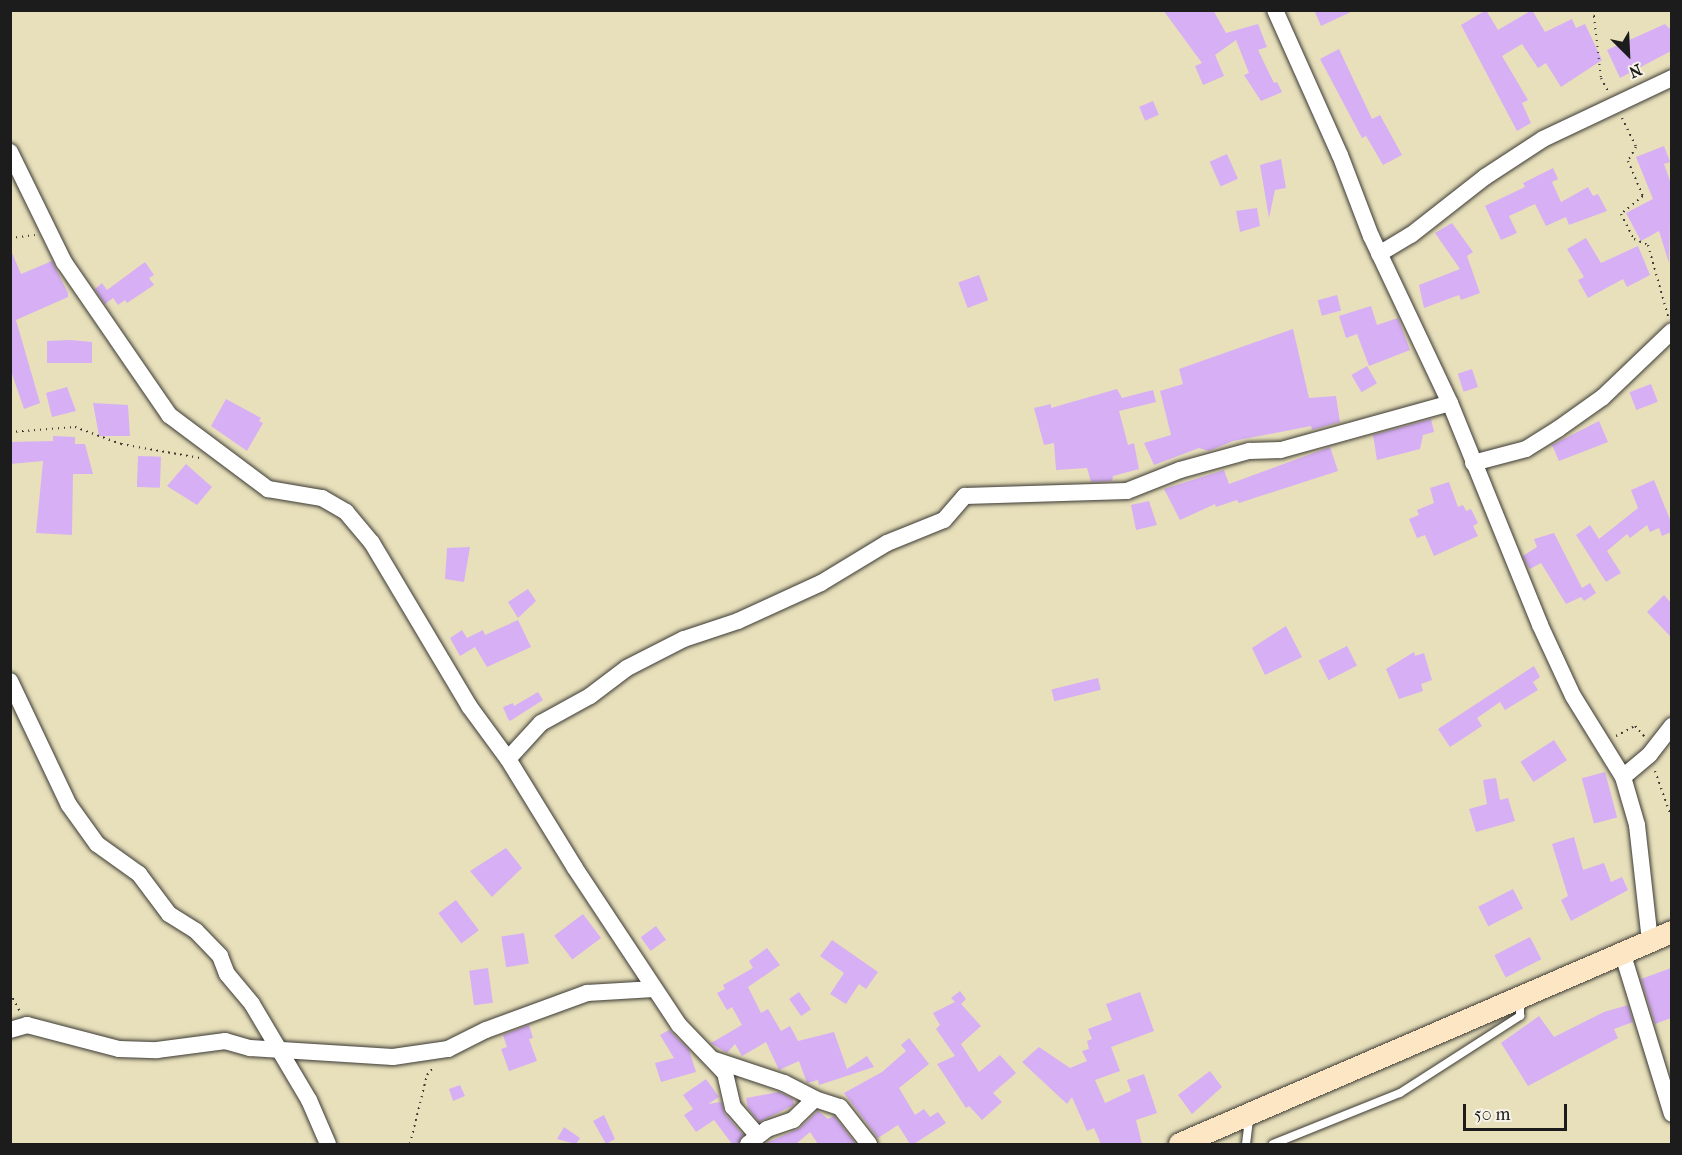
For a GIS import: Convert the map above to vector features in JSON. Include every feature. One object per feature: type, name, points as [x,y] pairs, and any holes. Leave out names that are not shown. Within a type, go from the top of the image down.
[{"type":"main road","points":[[1180,1144],[1250,1112],[1623,955],[1671,932]]},
{"type":"street","points":[[1275,10],[1379,254],[1450,403],[1473,463],[1573,696],[1623,777],[1637,825],[1646,880],[1650,941]]},
{"type":"street","points":[[1379,254],[1411,235],[1485,177],[1543,139],[1671,78]]},
{"type":"street","points":[[10,152],[64,262],[169,415],[230,463],[268,489],[322,498],[346,512],[372,543],[469,706],[508,759],[654,989],[700,1049],[725,1073],[733,1107],[753,1140],[793,1120],[815,1099]]},
{"type":"street","points":[[1473,463],[1526,449],[1558,429],[1603,397],[1671,331]]},
{"type":"street","points":[[508,759],[541,723],[590,696],[627,668],[684,639],[738,621],[821,584],[887,543],[944,520],[965,496],[1127,491],[1180,470],[1249,451],[1281,450],[1450,403]]},
{"type":"street","points":[[10,681],[69,805],[90,834],[139,874],[169,914],[196,931],[220,956],[226,974],[252,1004],[322,1122],[328,1144]]},
{"type":"street","points":[[1623,777],[1650,754],[1671,726]]},
{"type":"street","points":[[1623,955],[1671,1114]]},
{"type":"street","points":[[19,1028],[119,1048],[157,1050],[225,1041],[281,1051],[393,1057],[448,1049],[486,1030],[587,993],[654,989]]},
{"type":"street","points":[[700,1049],[712,1059],[784,1083],[815,1099],[840,1107],[869,1144]]},
{"type":"lane","points":[[1273,1144],[1400,1093],[1520,1016],[1520,998]]},
{"type":"lane","points":[[1246,1144],[1250,1112]]},
{"type":"path","points":[[1598,10],[1594,16],[1601,78],[1636,147],[1628,161],[1643,196],[1621,214],[1634,239],[1648,245],[1671,331]]},
{"type":"path","points":[[10,238],[27,234],[52,238]]},
{"type":"path","points":[[10,432],[75,427],[121,444],[230,463]]},
{"type":"path","points":[[10,993],[19,1028]]},
{"type":"path","points":[[410,1144],[427,1075],[448,1049]]},
{"type":"building","points":[[1163,10],[1213,10],[1226,33],[1258,24],[1267,47],[1258,50],[1274,83],[1277,82],[1282,92],[1261,101],[1244,75],[1249,73],[1236,40],[1215,55],[1224,76],[1203,85],[1195,66],[1202,63]]},
{"type":"building","points":[[1314,10],[1355,10],[1321,26]]},
{"type":"building","points":[[1486,10],[1498,30],[1532,10],[1545,32],[1572,19],[1576,28],[1585,24],[1602,60],[1561,87],[1546,63],[1538,68],[1522,44],[1502,56],[1528,100],[1522,103],[1531,123],[1517,131],[1461,25]]},
{"type":"building","points":[[1665,24],[1671,30],[1671,51],[1620,78],[1607,50]]},
{"type":"building","points":[[1339,49],[1372,119],[1380,115],[1402,155],[1383,165],[1366,136],[1362,138],[1320,59]]},
{"type":"building","points":[[1153,101],[1159,115],[1145,121],[1139,107]]},
{"type":"building","points":[[1664,146],[1670,162],[1664,164],[1671,184],[1669,263],[1659,231],[1641,241],[1626,213],[1653,199],[1636,157]]},
{"type":"building","points":[[1227,154],[1238,179],[1221,186],[1210,162]]},
{"type":"building","points":[[1281,159],[1286,188],[1275,190],[1269,218],[1260,165]]},
{"type":"building","points":[[1553,168],[1558,179],[1552,182],[1561,202],[1588,187],[1593,196],[1598,194],[1607,211],[1569,225],[1566,217],[1546,226],[1535,204],[1509,216],[1517,233],[1501,240],[1485,206],[1525,187],[1523,183]]},
{"type":"building","points":[[1257,208],[1260,226],[1240,232],[1236,211]]},
{"type":"building","points":[[1452,223],[1473,252],[1467,256],[1480,293],[1461,300],[1459,295],[1424,308],[1419,285],[1460,269],[1435,233]]},
{"type":"building","points":[[1586,238],[1601,263],[1638,246],[1650,275],[1627,287],[1623,279],[1588,298],[1578,280],[1584,277],[1567,249]]},
{"type":"building","points":[[10,248],[21,274],[52,261],[68,293],[68,297],[16,320],[40,403],[24,409],[10,368]]},
{"type":"building","points":[[145,262],[154,275],[149,278],[154,285],[127,303],[125,300],[118,305],[113,298],[105,304],[95,289],[102,283],[107,290]]},
{"type":"building","points":[[979,275],[988,300],[968,308],[958,283]]},
{"type":"building","points":[[1337,295],[1341,310],[1322,316],[1318,300]]},
{"type":"building","points":[[1371,306],[1377,325],[1398,318],[1410,350],[1369,366],[1357,334],[1346,338],[1339,316]]},
{"type":"building","points":[[1293,329],[1309,398],[1336,396],[1340,422],[1312,430],[1311,426],[1233,441],[1209,451],[1199,448],[1154,465],[1144,443],[1171,435],[1160,391],[1183,384],[1179,369]]},
{"type":"building","points":[[47,341],[92,342],[92,363],[47,363]]},
{"type":"building","points":[[1367,366],[1377,383],[1361,392],[1351,375]]},
{"type":"building","points":[[1472,369],[1478,387],[1464,392],[1458,374]]},
{"type":"building","points":[[1651,384],[1658,402],[1636,410],[1630,392]]},
{"type":"building","points":[[67,387],[76,411],[52,417],[46,393]]},
{"type":"building","points":[[1117,389],[1122,398],[1153,390],[1156,402],[1119,411],[1128,445],[1134,443],[1139,469],[1113,476],[1112,481],[1091,482],[1087,468],[1056,470],[1054,443],[1044,445],[1034,408],[1051,404],[1051,408]]},
{"type":"building","points":[[226,399],[261,418],[259,421],[263,423],[247,451],[211,426]]},
{"type":"building","points":[[93,403],[128,405],[130,436],[99,436]]},
{"type":"building","points":[[1431,419],[1434,432],[1423,435],[1420,449],[1377,460],[1373,435]]},
{"type":"building","points":[[1599,421],[1608,442],[1559,461],[1552,445]]},
{"type":"building","points":[[53,436],[75,437],[75,444],[85,444],[93,474],[73,474],[72,535],[36,533],[43,461],[10,464],[10,442],[53,441]]},
{"type":"building","points":[[1330,447],[1338,471],[1239,503],[1237,500],[1216,507],[1215,504],[1180,520],[1164,489],[1224,470],[1229,484]]},
{"type":"building","points":[[138,456],[161,457],[160,488],[137,487]]},
{"type":"building","points":[[186,464],[212,487],[197,505],[167,486]]},
{"type":"building","points":[[1654,480],[1671,522],[1671,532],[1662,536],[1659,528],[1650,532],[1647,525],[1630,538],[1627,534],[1607,551],[1621,573],[1606,582],[1576,535],[1590,525],[1599,539],[1638,508],[1631,490]]},
{"type":"building","points":[[1449,482],[1458,507],[1463,505],[1466,511],[1471,509],[1478,523],[1473,526],[1478,536],[1434,556],[1425,535],[1417,538],[1409,519],[1419,515],[1417,510],[1434,503],[1430,488]]},
{"type":"building","points":[[1149,501],[1157,525],[1136,530],[1131,505]]},
{"type":"building","points":[[1554,533],[1582,588],[1590,583],[1596,593],[1584,601],[1581,597],[1566,604],[1541,563],[1530,569],[1526,563],[1523,556],[1537,547],[1534,539]]},
{"type":"building","points":[[470,547],[464,582],[445,579],[447,548]]},
{"type":"building","points":[[528,589],[536,601],[518,618],[508,602]]},
{"type":"building","points":[[1664,595],[1671,603],[1671,637],[1647,612]]},
{"type":"building","points":[[518,620],[531,647],[487,667],[475,647],[460,656],[450,638],[462,630],[467,638],[483,630],[485,635]]},
{"type":"building","points":[[1286,626],[1302,657],[1265,675],[1252,648]]},
{"type":"building","points":[[1347,646],[1357,666],[1328,680],[1318,661]]},
{"type":"building","points":[[1414,652],[1415,656],[1424,653],[1432,680],[1421,684],[1423,691],[1399,699],[1386,669]]},
{"type":"building","points":[[1534,666],[1540,677],[1533,682],[1538,690],[1505,710],[1500,702],[1477,718],[1482,726],[1450,747],[1438,729]]},
{"type":"building","points":[[1098,678],[1101,690],[1054,701],[1051,690]]},
{"type":"building","points":[[538,692],[543,700],[510,721],[508,719],[503,707],[513,703],[514,706]]},
{"type":"building","points":[[1554,740],[1567,760],[1534,782],[1520,762]]},
{"type":"building","points":[[1605,772],[1617,817],[1594,824],[1582,778]]},
{"type":"building","points":[[1496,778],[1500,800],[1508,798],[1515,821],[1476,832],[1469,809],[1487,804],[1483,780]]},
{"type":"building","points":[[1574,837],[1583,870],[1604,863],[1611,882],[1622,877],[1628,890],[1571,921],[1561,900],[1568,896],[1552,844]]},
{"type":"building","points":[[506,848],[522,868],[492,897],[470,871]]},
{"type":"building","points":[[1513,889],[1523,909],[1488,926],[1478,907]]},
{"type":"building","points":[[456,900],[479,930],[461,944],[438,913]]},
{"type":"building","points":[[583,914],[601,938],[572,960],[554,936]]},
{"type":"building","points":[[656,926],[666,940],[651,951],[641,937]]},
{"type":"building","points":[[524,933],[529,964],[506,967],[501,937]]},
{"type":"building","points":[[1530,937],[1541,959],[1506,977],[1494,955]]},
{"type":"building","points":[[832,940],[878,972],[866,989],[859,984],[846,1004],[830,994],[844,973],[820,956]]},
{"type":"building","points":[[767,948],[780,965],[748,987],[761,1013],[768,1009],[781,1031],[790,1026],[798,1041],[834,1032],[847,1069],[867,1056],[874,1067],[819,1085],[818,1080],[807,1083],[799,1061],[779,1070],[766,1042],[742,1056],[735,1044],[727,1053],[711,1043],[742,1025],[732,1007],[727,1010],[717,993],[725,989],[723,985],[753,968],[749,961]]},
{"type":"building","points":[[488,968],[493,1003],[474,1005],[469,971]]},
{"type":"building","points":[[1671,968],[1671,1018],[1655,1024],[1641,979]]},
{"type":"building","points":[[960,991],[966,999],[961,1004],[981,1026],[961,1044],[979,1072],[1000,1055],[1016,1073],[993,1093],[1002,1102],[982,1120],[969,1106],[966,1108],[937,1064],[955,1056],[936,1029],[940,1025],[933,1013],[955,1002],[951,998]]},
{"type":"building","points":[[799,992],[811,1009],[801,1016],[789,999]]},
{"type":"building","points":[[1140,992],[1154,1031],[1111,1047],[1120,1071],[1095,1080],[1105,1103],[1131,1091],[1127,1080],[1144,1074],[1157,1113],[1136,1120],[1142,1144],[1101,1144],[1094,1128],[1087,1131],[1072,1097],[1067,1104],[1022,1062],[1039,1047],[1070,1068],[1087,1061],[1082,1051],[1089,1049],[1087,1041],[1092,1039],[1088,1029],[1112,1020],[1106,1004]]},
{"type":"building","points":[[1628,1005],[1633,1022],[1614,1029],[1618,1038],[1528,1086],[1501,1043],[1539,1016],[1554,1037],[1604,1012]]},
{"type":"building","points":[[529,1025],[533,1038],[529,1039],[537,1061],[509,1071],[501,1049],[507,1047],[503,1035]]},
{"type":"building","points":[[669,1030],[689,1050],[696,1072],[661,1082],[655,1063],[674,1058],[660,1035]]},
{"type":"building","points":[[909,1038],[929,1064],[899,1088],[915,1115],[924,1109],[930,1117],[938,1112],[946,1123],[914,1144],[910,1144],[898,1125],[878,1138],[844,1093],[882,1072],[906,1051],[901,1045]]},
{"type":"building","points":[[1210,1071],[1222,1087],[1192,1114],[1178,1095]]},
{"type":"building","points":[[706,1079],[719,1097],[708,1104],[721,1102],[725,1114],[743,1135],[738,1144],[732,1144],[714,1120],[696,1132],[684,1115],[693,1109],[683,1095]]},
{"type":"building","points":[[460,1085],[465,1096],[453,1101],[449,1089]]},
{"type":"building","points":[[779,1092],[793,1099],[794,1105],[759,1122],[748,1108],[746,1098]]},
{"type":"building","points":[[818,1111],[828,1119],[834,1116],[855,1143],[818,1144],[810,1132],[796,1144],[764,1144],[800,1128]]},
{"type":"building","points":[[604,1115],[615,1139],[606,1144],[593,1121]]},
{"type":"building","points":[[564,1127],[580,1138],[576,1144],[557,1139]]}]
